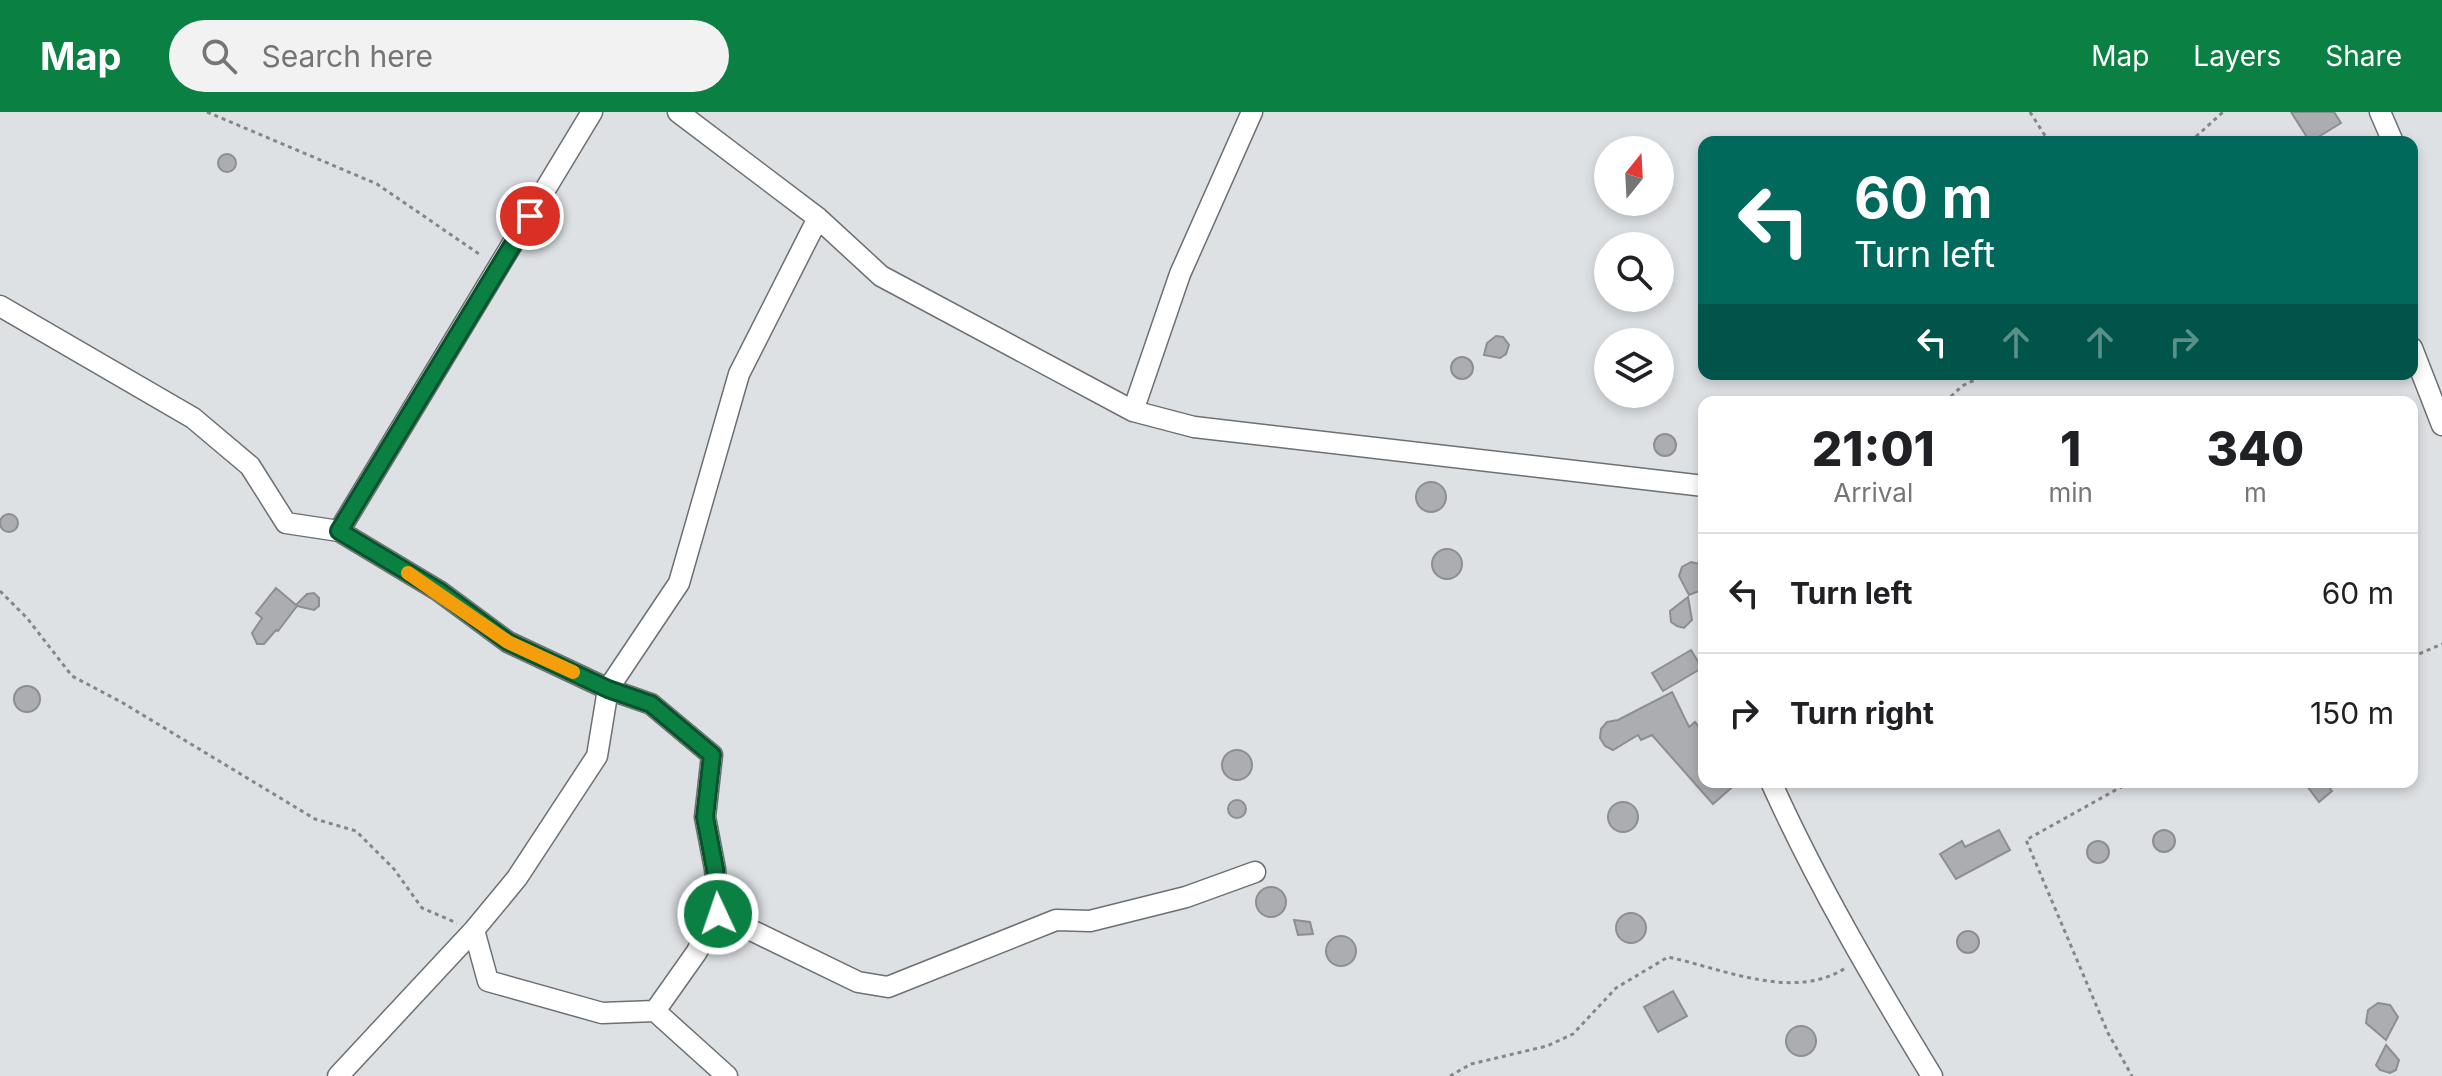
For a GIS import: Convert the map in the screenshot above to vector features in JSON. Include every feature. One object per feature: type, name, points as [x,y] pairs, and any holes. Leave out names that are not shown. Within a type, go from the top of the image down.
[{"type":"street","points":[[339,531],[592,112]]},
{"type":"street","points":[[678,112],[818,218],[881,276],[1133,411],[1194,427],[1698,485]]},
{"type":"street","points":[[1133,411],[1180,274],[1252,112]]},
{"type":"street","points":[[2380,112],[2390,136]]},
{"type":"street","points":[[338,1076],[474,930],[517,878],[597,756],[608,689],[679,583],[739,374],[818,218]]},
{"type":"street","points":[[0,306],[193,418],[250,466],[286,523],[339,531],[439,591],[508,642],[608,689],[651,704],[712,755],[705,817],[715,869],[718,914],[696,953],[655,1011]]},
{"type":"street","points":[[2418,363],[2442,425]]},
{"type":"street","points":[[1774,788],[1796,836],[1932,1076]]},
{"type":"street","points":[[718,914],[858,982],[888,987],[1056,920],[1090,921],[1186,897],[1255,872]]},
{"type":"street","points":[[474,930],[488,981],[602,1013],[655,1011],[727,1076]]},
{"type":"path","points":[[207,112],[377,184],[499,267]]},
{"type":"path","points":[[2030,112],[2045,136]]},
{"type":"path","points":[[2197,136],[2223,112]]},
{"type":"path","points":[[1951,396],[1974,380]]},
{"type":"path","points":[[0,591],[27,618],[72,676],[123,703],[315,819],[356,831],[394,869],[422,908],[474,930]]},
{"type":"path","points":[[2418,654],[2442,644]]},
{"type":"path","points":[[2119,788],[2026,840],[2108,1033],[2132,1076]]},
{"type":"path","points":[[1450,1076],[1471,1064],[1547,1046],[1573,1034],[1616,988],[1668,957],[1791,985],[1830,978],[1862,956]]},
{"type":"building","points":[[2291,112],[2334,112],[2341,123],[2320,136],[2306,136]]},
{"type":"building","points":[[227,154],[236,163],[227,172],[218,163]]},
{"type":"building","points":[[1496,336],[1503,337],[1509,345],[1506,354],[1500,358],[1484,355],[1487,343]]},
{"type":"building","points":[[1458,357],[1466,357],[1473,368],[1466,379],[1458,379],[1451,372],[1451,364]]},
{"type":"building","points":[[1665,434],[1673,437],[1676,445],[1673,453],[1665,456],[1657,453],[1654,445],[1657,437]]},
{"type":"building","points":[[1431,482],[1442,486],[1446,497],[1442,508],[1431,512],[1420,508],[1416,497],[1420,486]]},
{"type":"building","points":[[9,514],[18,523],[9,532],[0,523]]},
{"type":"building","points":[[1447,549],[1458,553],[1462,564],[1458,575],[1447,579],[1436,575],[1432,564],[1436,553]]},
{"type":"building","points":[[1691,562],[1698,564],[1698,591],[1689,595],[1679,576],[1682,567]]},
{"type":"building","points":[[276,588],[296,605],[307,594],[314,593],[319,598],[319,606],[314,610],[297,606],[278,631],[264,644],[257,644],[252,633],[262,618],[256,613]]},
{"type":"building","points":[[1688,597],[1692,620],[1684,628],[1671,622],[1670,611]]},
{"type":"building","points":[[1691,650],[1698,661],[1698,670],[1663,691],[1652,673]]},
{"type":"building","points":[[27,686],[36,690],[40,699],[36,708],[27,712],[18,708],[14,699],[18,690]]},
{"type":"building","points":[[1672,692],[1689,727],[1695,722],[1698,726],[1698,787],[1652,735],[1641,740],[1638,735],[1613,750],[1605,746],[1600,738],[1601,729],[1607,722],[1618,720]]},
{"type":"building","points":[[1237,750],[1248,754],[1252,765],[1248,776],[1237,780],[1226,776],[1222,765],[1226,754]]},
{"type":"building","points":[[1699,788],[1731,788],[1713,804]]},
{"type":"building","points":[[2308,788],[2330,788],[2332,791],[2319,802]]},
{"type":"building","points":[[1237,800],[1246,809],[1237,818],[1228,809]]},
{"type":"building","points":[[1623,802],[1634,806],[1638,817],[1634,828],[1623,832],[1612,828],[1608,817],[1612,806]]},
{"type":"building","points":[[1999,830],[2010,850],[1956,879],[1940,854],[1962,841],[1965,847]]},
{"type":"building","points":[[2164,830],[2172,833],[2175,841],[2172,849],[2164,852],[2156,849],[2153,841],[2156,833]]},
{"type":"building","points":[[2098,841],[2106,844],[2109,852],[2106,860],[2098,863],[2090,860],[2087,852],[2090,844]]},
{"type":"building","points":[[1271,887],[1282,891],[1286,902],[1282,913],[1271,917],[1260,913],[1256,902],[1260,891]]},
{"type":"building","points":[[1631,913],[1642,917],[1646,928],[1642,939],[1631,943],[1620,939],[1616,928],[1620,917]]},
{"type":"building","points":[[1294,920],[1310,922],[1313,934],[1298,935]]},
{"type":"building","points":[[1968,931],[1976,934],[1979,942],[1976,950],[1968,953],[1960,950],[1957,942],[1960,934]]},
{"type":"building","points":[[1341,936],[1352,940],[1356,951],[1352,962],[1341,966],[1330,962],[1326,951],[1330,940]]},
{"type":"building","points":[[1673,991],[1687,1016],[1658,1032],[1644,1007]]},
{"type":"building","points":[[2378,1003],[2390,1005],[2398,1017],[2386,1040],[2366,1023],[2368,1010]]},
{"type":"building","points":[[1801,1026],[1812,1030],[1816,1041],[1812,1052],[1801,1056],[1790,1052],[1786,1041],[1790,1030]]},
{"type":"building","points":[[2386,1045],[2399,1060],[2396,1070],[2390,1073],[2376,1065]]},
{"type":"slow traffic","points":[[408,573],[439,591],[508,642],[573,672]]},
{"type":"route","points":[[530,216],[339,531],[439,591],[508,642],[608,689],[651,704],[712,755],[705,817],[715,869],[718,914]]}]
